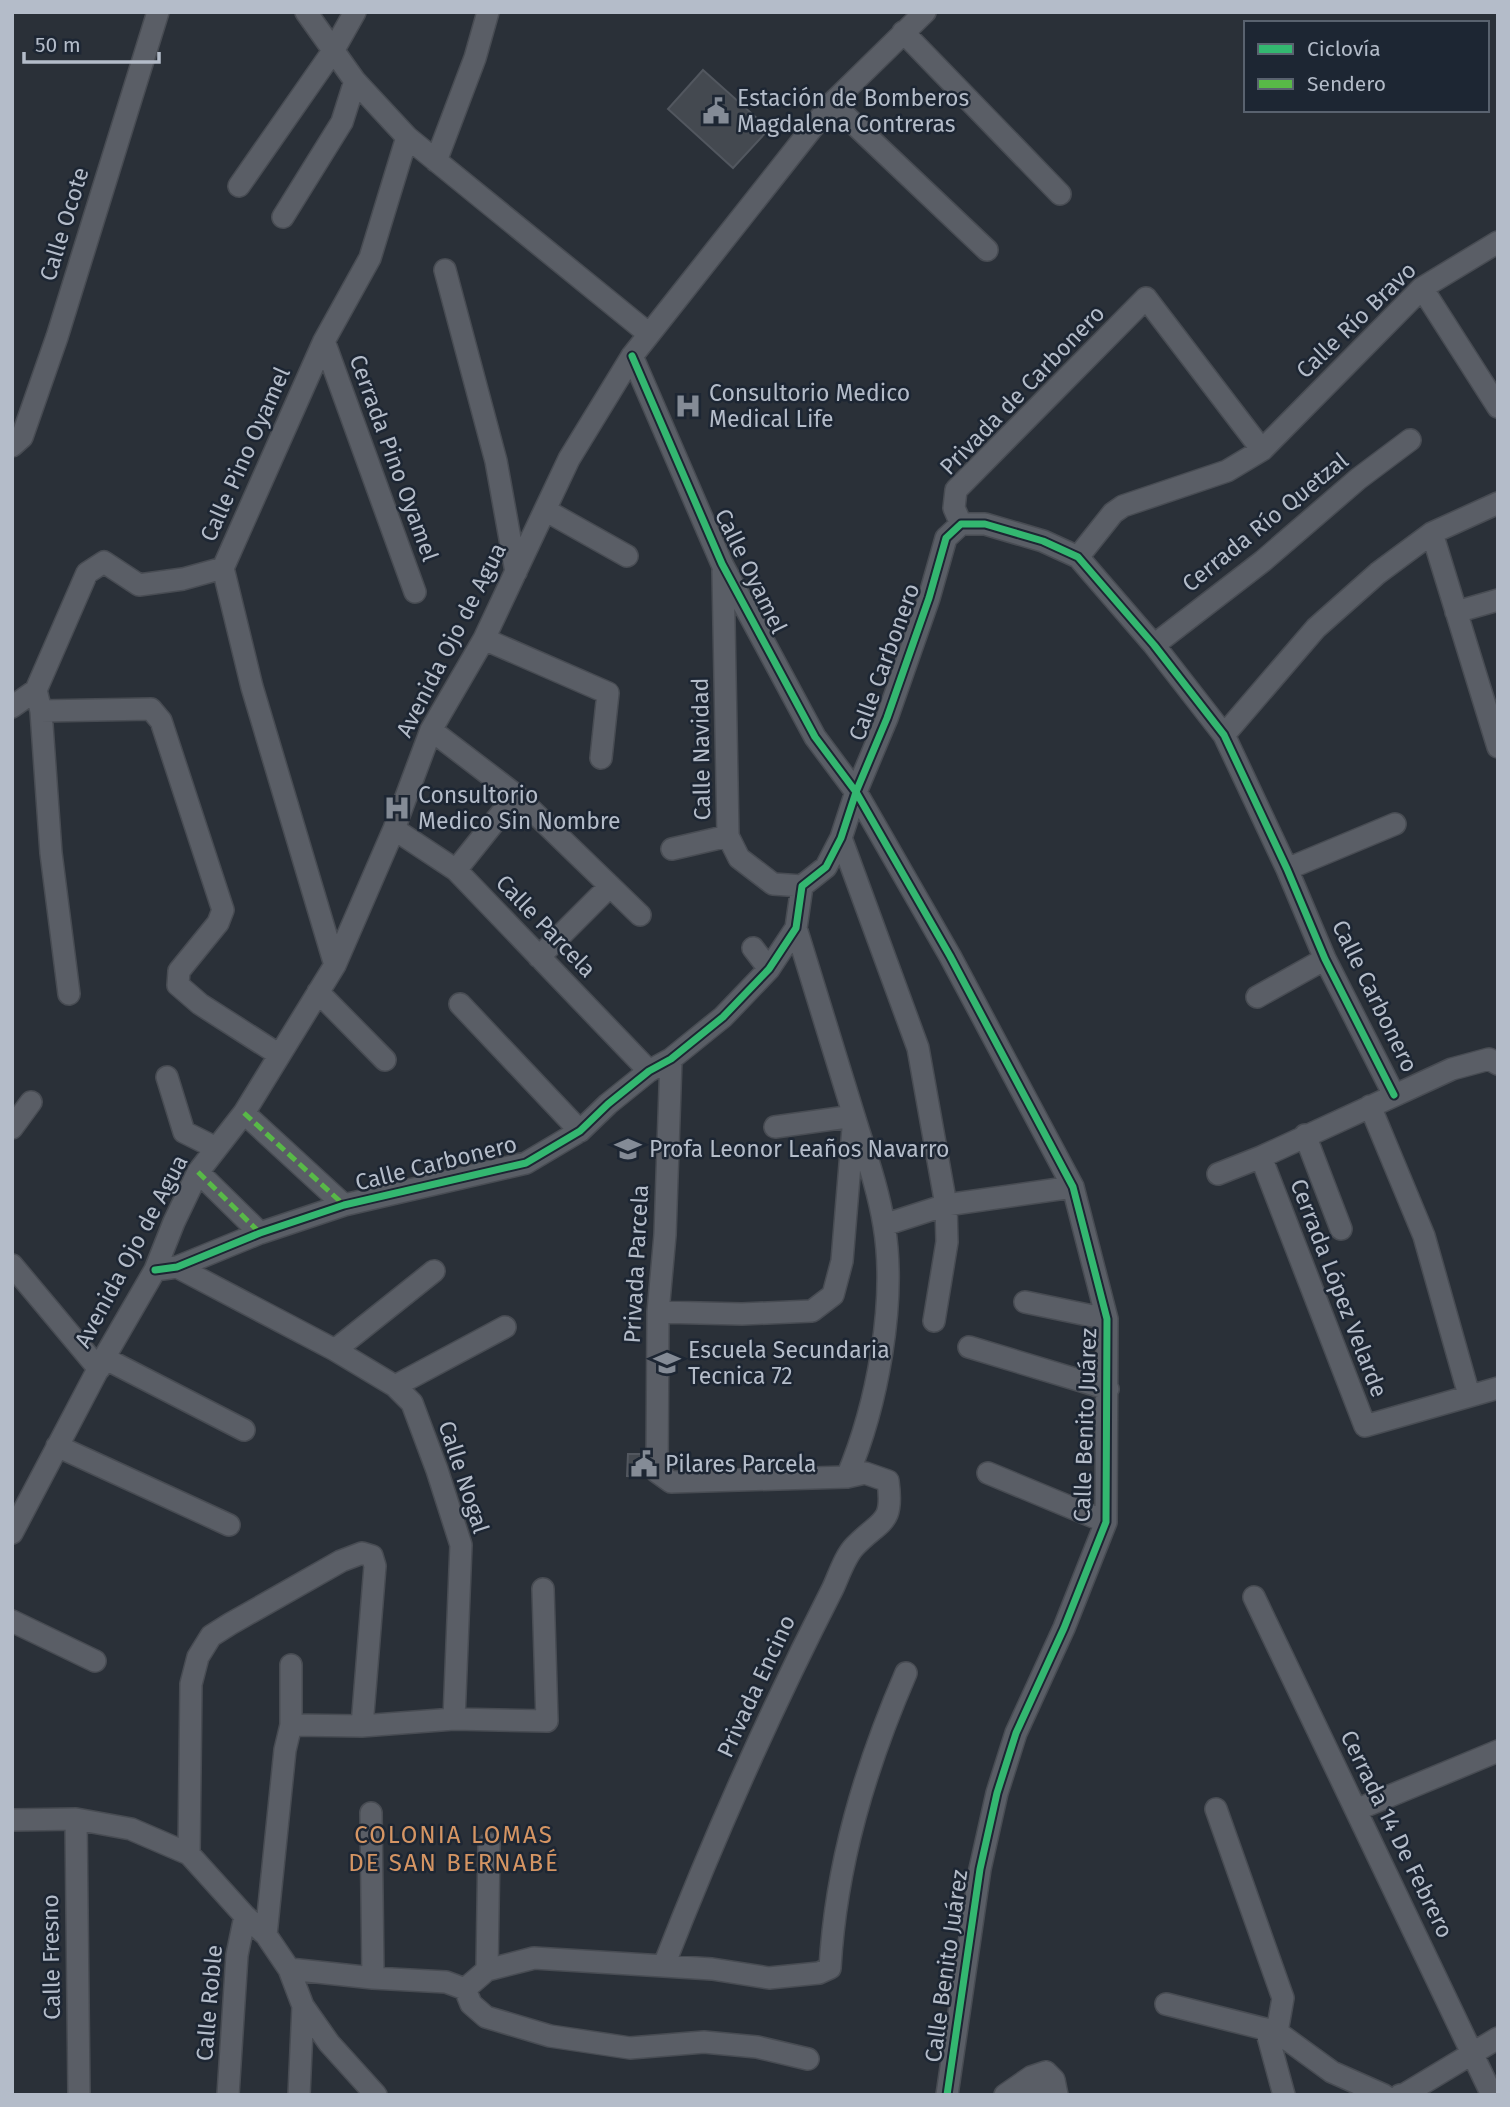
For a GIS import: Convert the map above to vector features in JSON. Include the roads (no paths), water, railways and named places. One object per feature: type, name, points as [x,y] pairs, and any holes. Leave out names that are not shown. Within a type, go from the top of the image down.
[{"type":"street","name":"Calle Ocote","points":[[12,446],[22,437],[57,337],[158,12]]},
{"type":"street","points":[[306,12],[355,81],[407,137],[649,334]]},
{"type":"street","points":[[239,186],[333,51],[355,12]]},
{"type":"street","points":[[436,161],[475,58],[488,12]]},
{"type":"street","name":"Avenida Ojo de Agua","points":[[12,1533],[102,1363],[155,1270],[198,1172],[244,1113],[335,965],[394,829],[431,730],[484,639],[569,459],[632,356],[832,103],[925,12]]},
{"type":"street","points":[[903,32],[1060,194]]},
{"type":"street","points":[[283,216],[342,122],[355,81]]},
{"type":"street","points":[[832,103],[987,250]]},
{"type":"street","name":"Calle Pino Oyamel","points":[[335,965],[252,687],[223,568],[324,341],[370,258],[407,137]]},
{"type":"street","name":"Calle Río Bravo","points":[[1078,557],[1113,513],[1123,506],[1227,471],[1262,450],[1422,288],[1498,242]]},
{"type":"street","points":[[445,270],[496,461],[516,572]]},
{"type":"street","points":[[1422,288],[1498,407]]},
{"type":"street","name":"Privada de Carbonero","points":[[961,524],[954,508],[956,490],[1146,298],[1262,450]]},
{"type":"street","name":"Cerrada Pino Oyamel","points":[[324,341],[415,593]]},
{"type":"street","name":"Calle Oyamel","points":[[632,356],[722,564],[815,737],[856,792]]},
{"type":"street","name":"Cerrada Río Quetzal","points":[[1154,645],[1263,562],[1358,480],[1410,440]]},
{"type":"street","points":[[1224,735],[1316,628],[1378,573],[1432,533],[1498,503]]},
{"type":"street","points":[[545,510],[627,556]]},
{"type":"street","name":"Calle Carbonero","points":[[155,1270],[177,1267],[260,1233],[344,1205],[526,1163],[580,1131],[608,1104],[649,1072],[671,1059],[723,1017],[769,969],[796,929],[803,886],[826,867],[841,838],[929,598],[946,538],[961,524],[985,524],[1043,541],[1078,557],[1154,645],[1224,735],[1287,869],[1325,959],[1394,1095],[1452,1069],[1482,1060],[1489,1059],[1498,1064]]},
{"type":"street","points":[[1432,533],[1498,747]]},
{"type":"street","points":[[69,994],[51,853],[39,700],[88,573],[96,567],[104,562],[139,585],[183,579],[223,568]]},
{"type":"street","name":"Calle Navidad","points":[[722,564],[728,836],[738,858],[773,884],[803,886]]},
{"type":"street","points":[[1456,612],[1498,600]]},
{"type":"street","points":[[484,639],[608,693],[601,758]]},
{"type":"street","points":[[12,708],[39,700],[151,709],[160,721],[223,910],[218,923],[178,971],[178,985],[200,1004],[278,1054]]},
{"type":"street","points":[[431,730],[516,795],[640,915]]},
{"type":"street","name":"Calle Benito Juárez","points":[[856,792],[950,956],[1073,1187],[1107,1319],[1106,1522],[1064,1628],[1016,1733],[997,1793],[980,1869],[947,2095]]},
{"type":"street","points":[[456,870],[516,795]]},
{"type":"street","points":[[1287,869],[1395,824]]},
{"type":"street","name":"Calle Parcela","points":[[394,829],[456,870],[649,1072]]},
{"type":"street","points":[[672,849],[728,836]]},
{"type":"street","points":[[841,838],[918,1048],[946,1205],[947,1242],[934,1321]]},
{"type":"street","points":[[539,957],[610,886]]},
{"type":"street","points":[[796,929],[854,1116],[884,1225],[889,1270],[884,1333],[868,1419],[847,1477]]},
{"type":"street","points":[[753,948],[769,969]]},
{"type":"street","points":[[1257,997],[1325,959]]},
{"type":"street","points":[[318,992],[385,1060]]},
{"type":"street","points":[[460,1004],[580,1131]]},
{"type":"street","name":"Privada Parcela","points":[[671,1059],[665,1235],[658,1312],[657,1472],[671,1482],[847,1477]]},
{"type":"street","points":[[167,1077],[184,1132],[216,1148]]},
{"type":"street","points":[[1218,1174],[1394,1095]]},
{"type":"street","points":[[12,1128],[31,1101]]},
{"type":"street","points":[[1370,1106],[1424,1236],[1469,1395]]},
{"type":"street","points":[[244,1113],[344,1205]]},
{"type":"street","points":[[775,1127],[854,1116]]},
{"type":"street","points":[[658,1312],[742,1314],[812,1311],[833,1295],[842,1261],[854,1116]]},
{"type":"street","points":[[1305,1135],[1341,1229]]},
{"type":"street","name":"Cerrada López Velarde","points":[[1261,1157],[1365,1426],[1498,1388]]},
{"type":"street","points":[[198,1172],[260,1233]]},
{"type":"street","points":[[884,1225],[946,1205],[1073,1187]]},
{"type":"street","points":[[12,1265],[102,1363],[244,1430]]},
{"type":"street","name":"Calle Nogal","points":[[177,1267],[335,1350],[395,1386],[412,1403],[461,1545],[454,1719]]},
{"type":"street","points":[[335,1350],[434,1271]]},
{"type":"street","points":[[1025,1303],[1107,1319]]},
{"type":"street","points":[[395,1386],[505,1327]]},
{"type":"street","points":[[969,1348],[1108,1389]]},
{"type":"street","points":[[57,1446],[229,1525]]},
{"type":"street","name":"Privada Encino","points":[[664,1965],[706,1856],[827,1600],[853,1547],[882,1524],[891,1502],[888,1481],[865,1473],[847,1477]]},
{"type":"street","points":[[988,1473],[1106,1522]]},
{"type":"street","points":[[189,1854],[191,1684],[198,1657],[211,1636],[341,1560],[362,1553],[372,1556],[375,1566],[362,1726]]},
{"type":"street","points":[[292,1724],[362,1726],[454,1719],[547,1721],[543,1589]]},
{"type":"street","name":"Cerrada 14 De Febrero","points":[[1254,1597],[1492,2095]]},
{"type":"street","points":[[12,1621],[95,1661]]},
{"type":"street","points":[[266,1935],[285,1750],[292,1724],[291,1665]]},
{"type":"street","points":[[465,1989],[487,1970],[534,1958],[712,1969],[769,1978],[819,1973],[830,1968],[833,1927],[845,1851],[864,1778],[906,1673]]},
{"type":"street","points":[[1356,1810],[1498,1751]]},
{"type":"street","points":[[1216,1809],[1283,1998],[1272,2031],[1284,2095]]},
{"type":"street","points":[[371,1813],[373,1978]]},
{"type":"street","points":[[12,1821],[76,1819],[131,1829],[189,1854],[245,1916],[266,1935],[289,1969],[303,2006],[329,2043],[376,2095]]},
{"type":"street","name":"Calle Fresno","points":[[76,1819],[79,2095]]},
{"type":"street","points":[[487,1970],[489,1844]]},
{"type":"street","name":"Calle Roble","points":[[228,2095],[237,1955],[245,1916]]},
{"type":"street","points":[[289,1969],[446,1982],[465,1989],[471,2004],[486,2017],[550,2036],[630,2048],[704,2042],[757,2047],[808,2059]]},
{"type":"street","points":[[1166,2004],[1272,2031],[1332,2072],[1384,2095]]},
{"type":"street","points":[[299,2095],[303,2006]]},
{"type":"street","points":[[1400,2095],[1498,2038]]},
{"type":"street","points":[[1005,2095],[1031,2077],[1046,2072]]},
{"type":"street","points":[[1035,2095],[1046,2072]]},
{"type":"street","points":[[1046,2072],[1054,2080],[1057,2095]]},
{"type":"place","name":"Estación de Bomberos Magdalena Contreras","points":[[716,111]]},
{"type":"place","name":"Consultorio Medico Medical Life","points":[[688,406]]},
{"type":"place","name":"Consultorio Medico Sin Nombre","points":[[397,808]]},
{"type":"place","name":"Profa Leonor Leaños Navarro","points":[[628,1149]]},
{"type":"place","name":"Escuela Secundaria Tecnica 72","points":[[667,1363]]},
{"type":"place","name":"Pilares Parcela","points":[[644,1464]]},
{"type":"district","name":"COLONIA LOMAS DE SAN BERNABÉ","points":[[454,1849]]}]
